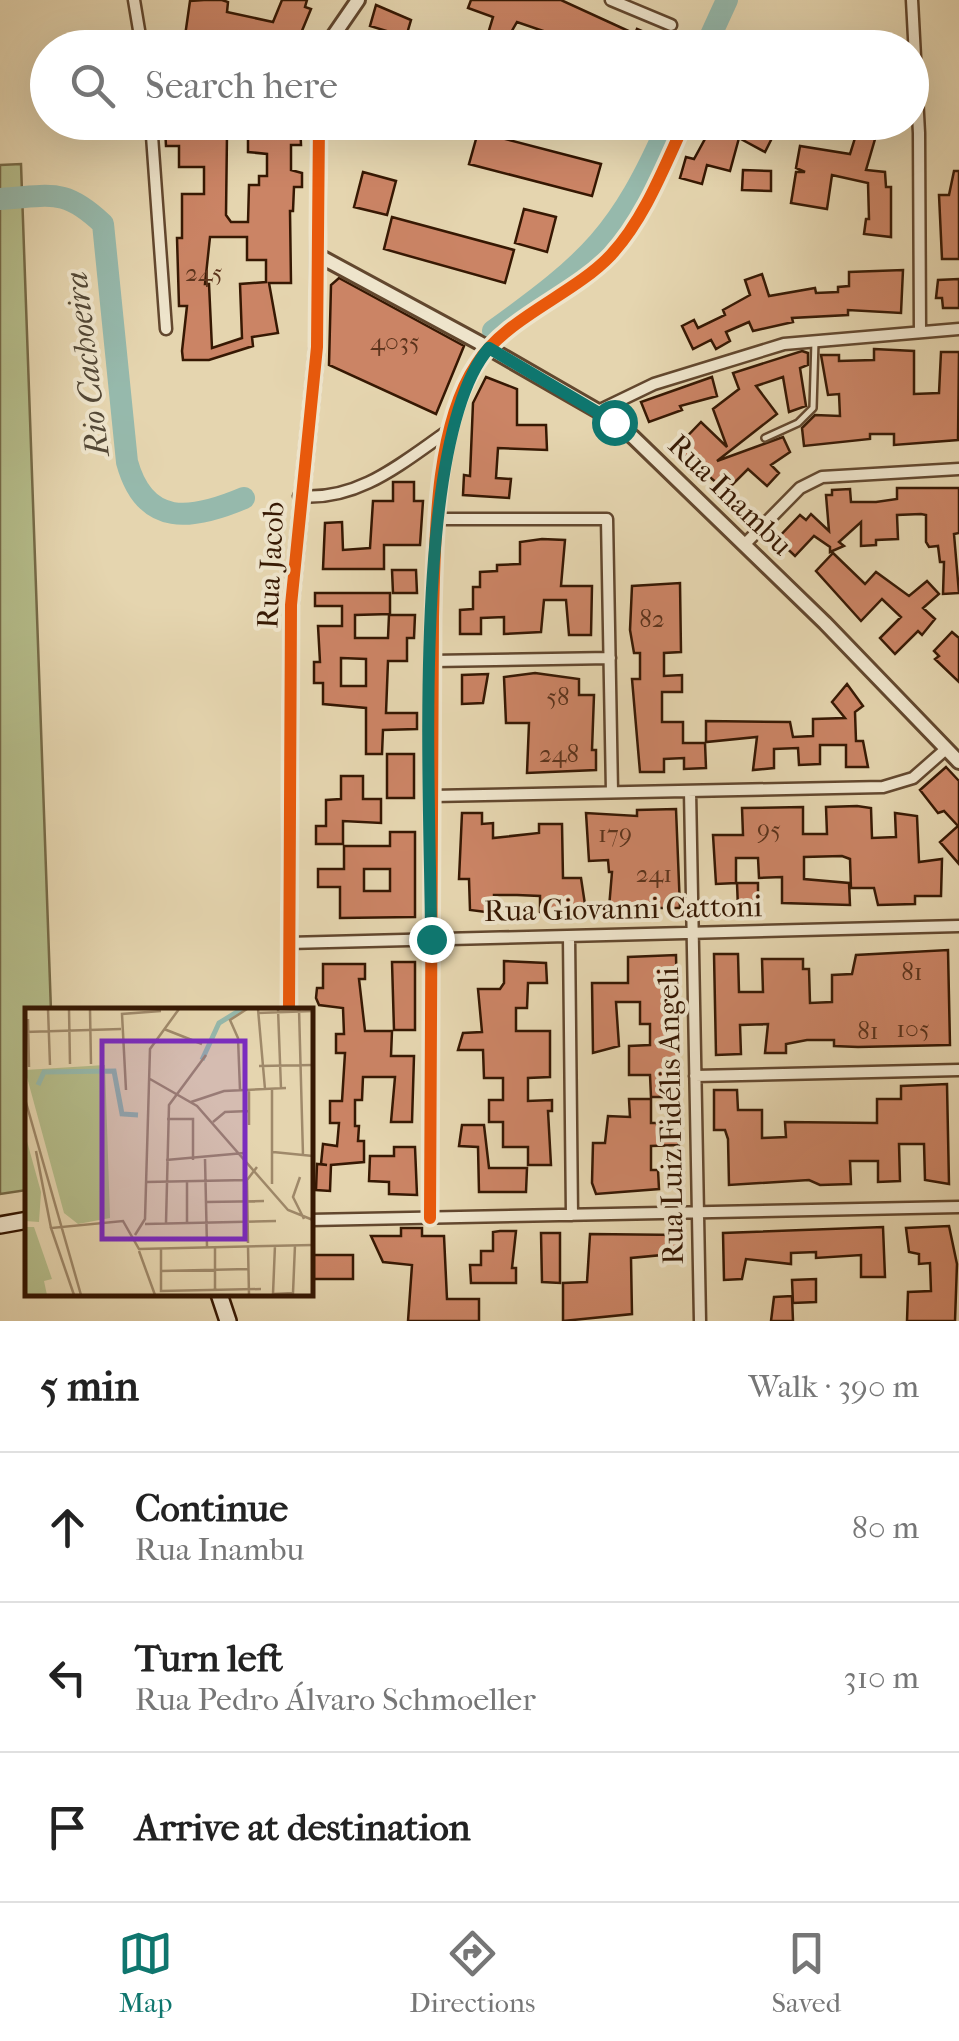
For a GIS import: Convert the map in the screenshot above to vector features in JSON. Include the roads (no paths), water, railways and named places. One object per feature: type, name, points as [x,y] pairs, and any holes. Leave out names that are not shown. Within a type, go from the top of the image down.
[{"type":"main road","points":[[0,1225],[25,1221]]},
{"type":"main road","points":[[224,1296],[228,1321]]},
{"type":"street","points":[[134,0],[140,30]]},
{"type":"street","points":[[337,30],[358,0]]},
{"type":"street","points":[[611,0],[671,25]]},
{"type":"street","points":[[912,0],[914,30]]},
{"type":"street","points":[[152,140],[166,328]]},
{"type":"street","name":"Rua Jacob","points":[[289,1008],[291,605],[315,364],[321,257],[319,140]]},
{"type":"street","points":[[430,1218],[432,661],[438,519],[451,429],[466,382],[489,348],[610,255],[642,210],[676,140]]},
{"type":"street","points":[[920,140],[920,332]]},
{"type":"street","name":"Rua Inambu","points":[[321,257],[489,348],[633,437],[745,544],[959,762]]},
{"type":"street","points":[[598,412],[676,376],[815,338],[959,330]]},
{"type":"street","points":[[299,496],[329,498],[362,487],[451,429]]},
{"type":"street","points":[[745,544],[800,488],[822,476],[959,469]]},
{"type":"street","points":[[438,519],[607,519],[612,792]]},
{"type":"street","points":[[432,661],[610,658]]},
{"type":"street","points":[[432,796],[892,786],[913,778],[946,749]]},
{"type":"street","name":"Rua Luiz Fidélis Angeli","points":[[690,791],[700,1321]]},
{"type":"street","name":"Rua Giovanni Cattoni","points":[[288,942],[959,926]]},
{"type":"street","points":[[569,936],[572,1215]]},
{"type":"street","points":[[695,1076],[959,1070]]},
{"type":"street","points":[[312,1220],[959,1207]]},
{"type":"lane","points":[[765,438],[798,423],[813,408],[815,338]]},
{"type":"waterway","name":"Rio Cachoeira","points":[[713,30],[727,0]]},
{"type":"waterway","name":"Rio Cachoeira","points":[[493,331],[555,285],[599,242],[634,192],[660,140]]},
{"type":"waterway","name":"Rio Cachoeira","points":[[0,199],[67,199],[103,224],[127,462],[146,499],[158,508],[189,514],[244,498]]}]
